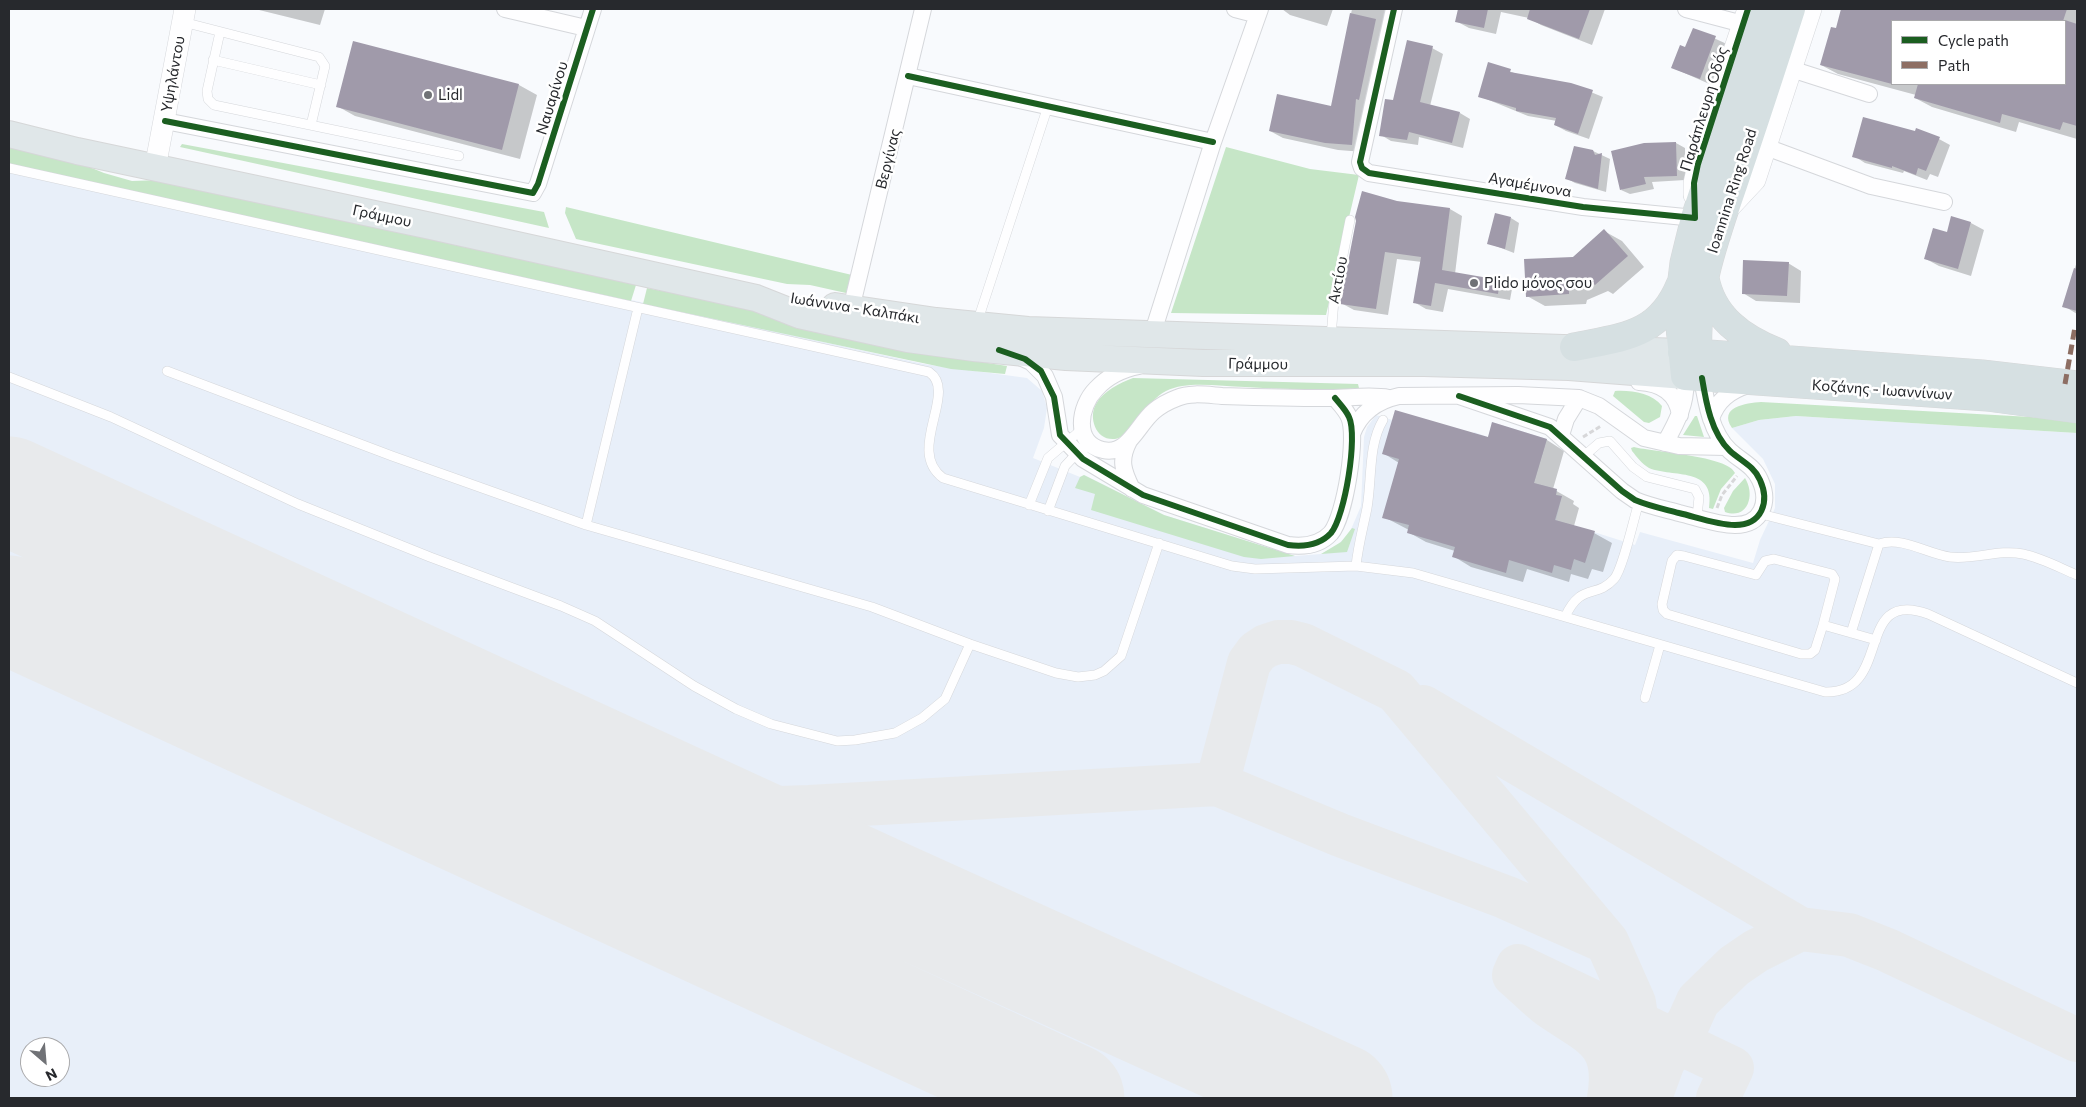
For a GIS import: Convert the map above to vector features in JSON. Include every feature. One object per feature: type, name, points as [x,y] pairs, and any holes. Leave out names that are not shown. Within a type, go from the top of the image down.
[{"type":"highway","name":"Ioannina Ring Road","points":[[1692,365],[1680,327],[1693,279],[1724,214],[1791,9]]},
{"type":"highway","name":"Ioannina Ring Road","points":[[1693,279],[1695,218],[1752,14]]},
{"type":"highway","points":[[1572,357],[1650,325],[1668,308],[1693,279],[1730,325],[1759,345],[1795,359]]},
{"type":"highway","name":"Κοζάνης - Ιωαννίνων","points":[[1692,365],[1795,359],[1982,374],[2077,386]]},
{"type":"highway","name":"Κοζάνης - Ιωαννίνων","points":[[1692,365],[1761,381],[1987,397],[2077,409]]},
{"type":"main road","name":"Γράμμου","points":[[9,134],[156,168],[756,298]]},
{"type":"main road","name":"Ιωάννινα - Καλπάκι","points":[[756,298],[781,310],[976,325]]},
{"type":"main road","name":"Γράμμου","points":[[842,316],[908,339],[1066,356],[1168,361],[1572,357]]},
{"type":"main road","name":"Γράμμου","points":[[976,325],[1152,335],[1331,340],[1692,365]]},
{"type":"street","points":[[505,9],[586,28]]},
{"type":"street","name":"Ναυαρίνου","points":[[165,122],[533,193],[538,184],[593,9]]},
{"type":"street","name":"Βεργίνας","points":[[842,316],[908,76],[923,9]]},
{"type":"street","points":[[1152,335],[1213,142],[1259,12],[1235,9]]},
{"type":"street","name":"Αγαμέμνονα","points":[[1394,9],[1360,162],[1362,168],[1369,173],[1583,207],[1695,218]]},
{"type":"street","points":[[1686,9],[1752,14]]},
{"type":"street","points":[[1724,214],[1755,180],[1810,9]]},
{"type":"street","name":"Υψηλάντου","points":[[156,168],[184,16]]},
{"type":"street","points":[[1791,70],[1869,94]]},
{"type":"street","points":[[908,76],[1213,142]]},
{"type":"street","points":[[1766,147],[1871,186],[1944,202]]},
{"type":"street","points":[[999,350],[1031,362],[1045,376],[1054,397],[1058,432],[1100,450],[1118,449],[1129,441]]},
{"type":"street","points":[[1572,357],[1598,378],[1646,382],[1658,386],[1676,399],[1680,415]]},
{"type":"street","points":[[1078,442],[1087,402],[1094,391],[1103,383],[1128,369],[1168,361]]},
{"type":"street","points":[[1665,444],[1680,415],[1692,365]]},
{"type":"street","points":[[1459,396],[1543,424],[1562,435],[1622,491],[1639,502],[1713,522],[1742,524],[1755,520],[1761,514],[1764,504],[1763,487],[1758,475],[1726,447],[1711,419],[1692,365]]},
{"type":"street","points":[[1711,419],[1718,404],[1729,393],[1761,381]]},
{"type":"street","points":[[1132,489],[1124,473],[1121,457],[1129,441],[1153,411],[1183,395],[1331,398],[1369,396],[1388,398],[1403,395],[1518,395],[1579,398],[1599,406],[1637,435],[1665,444],[1706,448],[1726,447]]},
{"type":"street","points":[[1078,442],[1132,489],[1278,543],[1294,546],[1311,544],[1324,539],[1337,524],[1347,489],[1352,436],[1349,416],[1331,398]]},
{"type":"street","points":[[1352,436],[1361,416],[1388,398]]},
{"type":"street","points":[[1562,435],[1566,420],[1579,398]]},
{"type":"lane","points":[[184,16],[220,32],[318,57],[325,66],[311,125]]},
{"type":"lane","points":[[220,32],[206,91],[208,99],[214,105],[458,156]]},
{"type":"lane","points":[[213,60],[321,85]]},
{"type":"lane","points":[[976,325],[1048,106]]},
{"type":"lane","points":[[9,168],[930,372],[935,378],[939,391],[928,453],[939,475],[951,482],[1029,506],[1239,567],[1255,569],[1356,566],[1412,573],[1816,690],[1833,692],[1847,687],[1861,676],[1882,625],[1890,614],[1898,610],[1914,609],[2077,683]]},
{"type":"lane","name":"Ακτίου","points":[[1331,340],[1334,300],[1350,220]]},
{"type":"lane","points":[[586,525],[638,308]]},
{"type":"lane","points":[[168,371],[392,456],[586,525],[872,607],[970,644],[1068,676],[1087,677],[1104,671],[1121,656],[1127,643],[1159,543]]},
{"type":"lane","points":[[9,377],[111,417],[298,504],[595,621],[702,690],[736,709],[771,724],[837,741],[895,733],[922,718],[944,699],[970,644]]},
{"type":"lane","points":[[1356,566],[1359,538],[1369,495],[1375,441],[1383,420]]},
{"type":"lane","points":[[1584,456],[1599,443],[1610,441],[1634,467],[1647,477],[1695,489],[1699,497],[1697,517]]},
{"type":"lane","points":[[1029,506],[1048,458],[1078,442]]},
{"type":"lane","points":[[1048,511],[1065,466],[1078,442]]},
{"type":"lane","points":[[1565,617],[1577,597],[1607,584],[1617,575],[1639,502]]},
{"type":"lane","points":[[1761,514],[1879,544],[1895,542],[1952,558],[1999,553],[2024,554],[2077,575]]},
{"type":"lane","points":[[1851,633],[1879,544]]},
{"type":"lane","points":[[1677,556],[1684,556],[1756,575],[1765,561],[1774,559],[1832,574],[1835,579],[1823,625],[1815,650],[1810,654],[1801,654],[1667,614],[1663,610],[1662,604],[1672,561],[1677,556]]},
{"type":"lane","points":[[1823,625],[1876,640]]},
{"type":"lane","points":[[1645,698],[1660,644]]},
{"type":"path","points":[[1713,522],[1722,495],[1747,464]]},
{"type":"shaded area","points":[[9,164],[924,364],[1027,378],[1042,391],[1047,408],[1044,428],[1033,458],[1080,477],[1084,475],[1164,515],[1295,556],[1321,554],[1336,546],[1349,534],[1361,506],[1364,437],[1367,427],[1376,415],[1470,444],[1474,432],[1488,437],[1492,422],[1547,439],[1534,483],[1557,489],[1556,495],[1562,496],[1556,520],[1635,545],[1640,532],[1753,563],[1760,540],[1775,508],[1775,484],[1763,459],[1732,428],[1759,420],[1796,416],[2077,433],[2077,1098],[9,1098]]},
{"type":"green space","points":[[182,144],[544,212],[549,228],[180,147]]},
{"type":"green space","points":[[9,146],[77,162],[104,173],[132,181],[161,180],[636,285],[631,301],[9,164]]},
{"type":"green space","points":[[1226,147],[1310,169],[1359,175],[1326,315],[1171,313]]},
{"type":"green space","points":[[566,207],[852,275],[846,293],[810,285],[787,284],[576,239],[565,213]]},
{"type":"green space","points":[[647,288],[744,307],[873,345],[1007,366],[1005,374],[951,369],[643,304]]},
{"type":"green space","points":[[1133,378],[1358,384],[1359,388],[1336,390],[1195,385],[1175,388],[1166,391],[1152,402],[1134,425],[1121,437],[1108,439],[1095,428],[1093,416],[1096,404],[1107,391]]},
{"type":"green space","points":[[1615,391],[1634,392],[1653,398],[1662,406],[1660,417],[1649,423],[1644,422],[1613,396]]},
{"type":"green space","points":[[1761,402],[2049,418],[2077,422],[2077,433],[1796,416],[1759,420],[1732,428],[1729,421],[1731,411],[1742,405]]},
{"type":"green space","points":[[1695,416],[1697,416],[1704,437],[1683,435]]},
{"type":"green space","points":[[1631,448],[1719,462],[1730,467],[1735,473],[1721,489],[1713,509],[1709,508],[1709,495],[1706,485],[1691,476],[1649,468],[1632,451]]},
{"type":"green space","points":[[1084,475],[1164,515],[1295,556],[1261,559],[1244,557],[1091,510],[1095,494],[1075,488],[1080,477]]},
{"type":"green space","points":[[1745,478],[1750,492],[1747,505],[1739,513],[1725,512],[1724,508],[1733,491]]},
{"type":"green space","points":[[1352,528],[1355,529],[1347,552],[1321,554],[1341,542]]},
{"type":"building","points":[[1458,9],[1488,9],[1484,28],[1455,22]]},
{"type":"building","points":[[1530,9],[1590,9],[1579,39],[1527,19]]},
{"type":"building","points":[[1841,9],[2067,9],[2063,20],[1891,20],[1891,84],[1820,65],[1831,27],[1836,28]]},
{"type":"building","points":[[1350,13],[1376,19],[1359,100],[1356,99],[1352,145],[1325,143],[1269,131],[1277,94],[1331,106]]},
{"type":"building","points":[[2066,20],[2077,24],[2077,126],[2063,122],[2060,130],[2002,114],[2000,123],[1914,98],[1918,85],[2066,85]]},
{"type":"building","points":[[1693,28],[1716,36],[1700,79],[1671,68],[1680,45],[1685,47]]},
{"type":"building","points":[[1407,40],[1433,46],[1420,102],[1460,112],[1452,143],[1409,132],[1407,140],[1379,136],[1385,99],[1393,100]]},
{"type":"building","name":"Lidl","points":[[353,41],[519,84],[502,150],[336,107]]},
{"type":"building","points":[[1488,62],[1511,69],[1510,72],[1571,83],[1593,90],[1578,134],[1554,125],[1556,118],[1516,111],[1516,108],[1478,97]]},
{"type":"building","points":[[1863,117],[1915,131],[1916,128],[1940,137],[1926,171],[1918,168],[1916,175],[1892,166],[1892,168],[1852,157]]},
{"type":"building","points":[[1676,142],[1677,176],[1644,177],[1646,184],[1620,190],[1611,151],[1644,143]]},
{"type":"building","points":[[1574,146],[1593,150],[1595,155],[1602,153],[1598,189],[1565,179]]},
{"type":"building","points":[[1362,191],[1397,201],[1450,208],[1442,270],[1500,280],[1498,294],[1435,283],[1431,306],[1413,303],[1421,257],[1385,252],[1376,309],[1340,304],[1356,221],[1355,217]]},
{"type":"building","points":[[1495,213],[1511,217],[1505,249],[1487,244]]},
{"type":"building","points":[[1951,216],[1971,222],[1958,269],[1924,259],[1933,228],[1947,232]]},
{"type":"building","points":[[1604,229],[1628,256],[1595,285],[1590,281],[1569,290],[1569,294],[1526,297],[1524,259],[1573,257]]},
{"type":"building","points":[[1743,260],[1789,262],[1787,296],[1742,294]]},
{"type":"building","points":[[2074,268],[2077,269],[2077,311],[2062,307]]},
{"type":"building","points":[[1395,410],[1488,437],[1492,422],[1547,439],[1534,483],[1557,489],[1556,495],[1562,496],[1555,520],[1595,531],[1585,563],[1574,559],[1571,570],[1554,565],[1552,573],[1509,560],[1506,573],[1452,557],[1455,547],[1407,533],[1409,525],[1382,518],[1399,459],[1382,454]]},
{"type":"taxiway","points":[[1217,784],[1249,663],[1257,652],[1266,646],[1278,642],[1291,642],[1303,645],[1396,691],[1607,942],[1634,1003],[1636,1016],[1652,1059],[1654,1072],[1649,1098]]},
{"type":"taxiway","points":[[1423,707],[1800,929]]},
{"type":"taxiway","points":[[449,756],[568,802],[627,811],[661,812],[809,807],[1217,784],[1340,835],[1505,897],[1607,942]]},
{"type":"taxiway","points":[[830,931],[815,923],[800,904],[792,882],[790,860],[792,849],[800,833],[812,823],[833,813],[848,809]]},
{"type":"taxiway","points":[[1652,1092],[1663,1062],[1689,1021],[1698,1001],[1734,966],[1756,951],[1800,929],[1849,935],[1887,950],[2077,1040]]},
{"type":"taxiway","points":[[1609,1098],[1611,1079],[1605,1051],[1588,1032],[1549,1006],[1514,975],[1518,966],[1732,1068],[1718,1098]]},
{"type":"runway","points":[[9,491],[880,891],[1338,1098]]},
{"type":"runway","points":[[9,610],[1070,1098]]},
{"type":"marked path","points":[[2065,384],[2075,327]]},
{"type":"cycle path","points":[[165,121],[533,193],[538,184],[593,9]]},
{"type":"cycle path","name":"Παράπλευρη Οδός","points":[[1394,9],[1360,162],[1362,168],[1369,173],[1583,207],[1695,218],[1694,183],[1698,164],[1748,9]]},
{"type":"cycle path","points":[[908,76],[1213,142]]},
{"type":"cycle path","points":[[999,350],[1025,359],[1041,371],[1054,397],[1060,435],[1083,459],[1143,495],[1288,545],[1300,546],[1317,543],[1327,537],[1336,524],[1341,510],[1349,476],[1352,441],[1348,414],[1335,398]]},
{"type":"cycle path","points":[[1459,396],[1550,427],[1622,491],[1635,500],[1714,522],[1728,525],[1744,524],[1752,521],[1761,511],[1764,504],[1763,488],[1754,471],[1730,451],[1718,435],[1710,417],[1702,378]]},
{"type":"place","name":"Lidl","points":[[428,95]]},
{"type":"place","name":"Plido μόνος σου","points":[[1474,283]]}]
